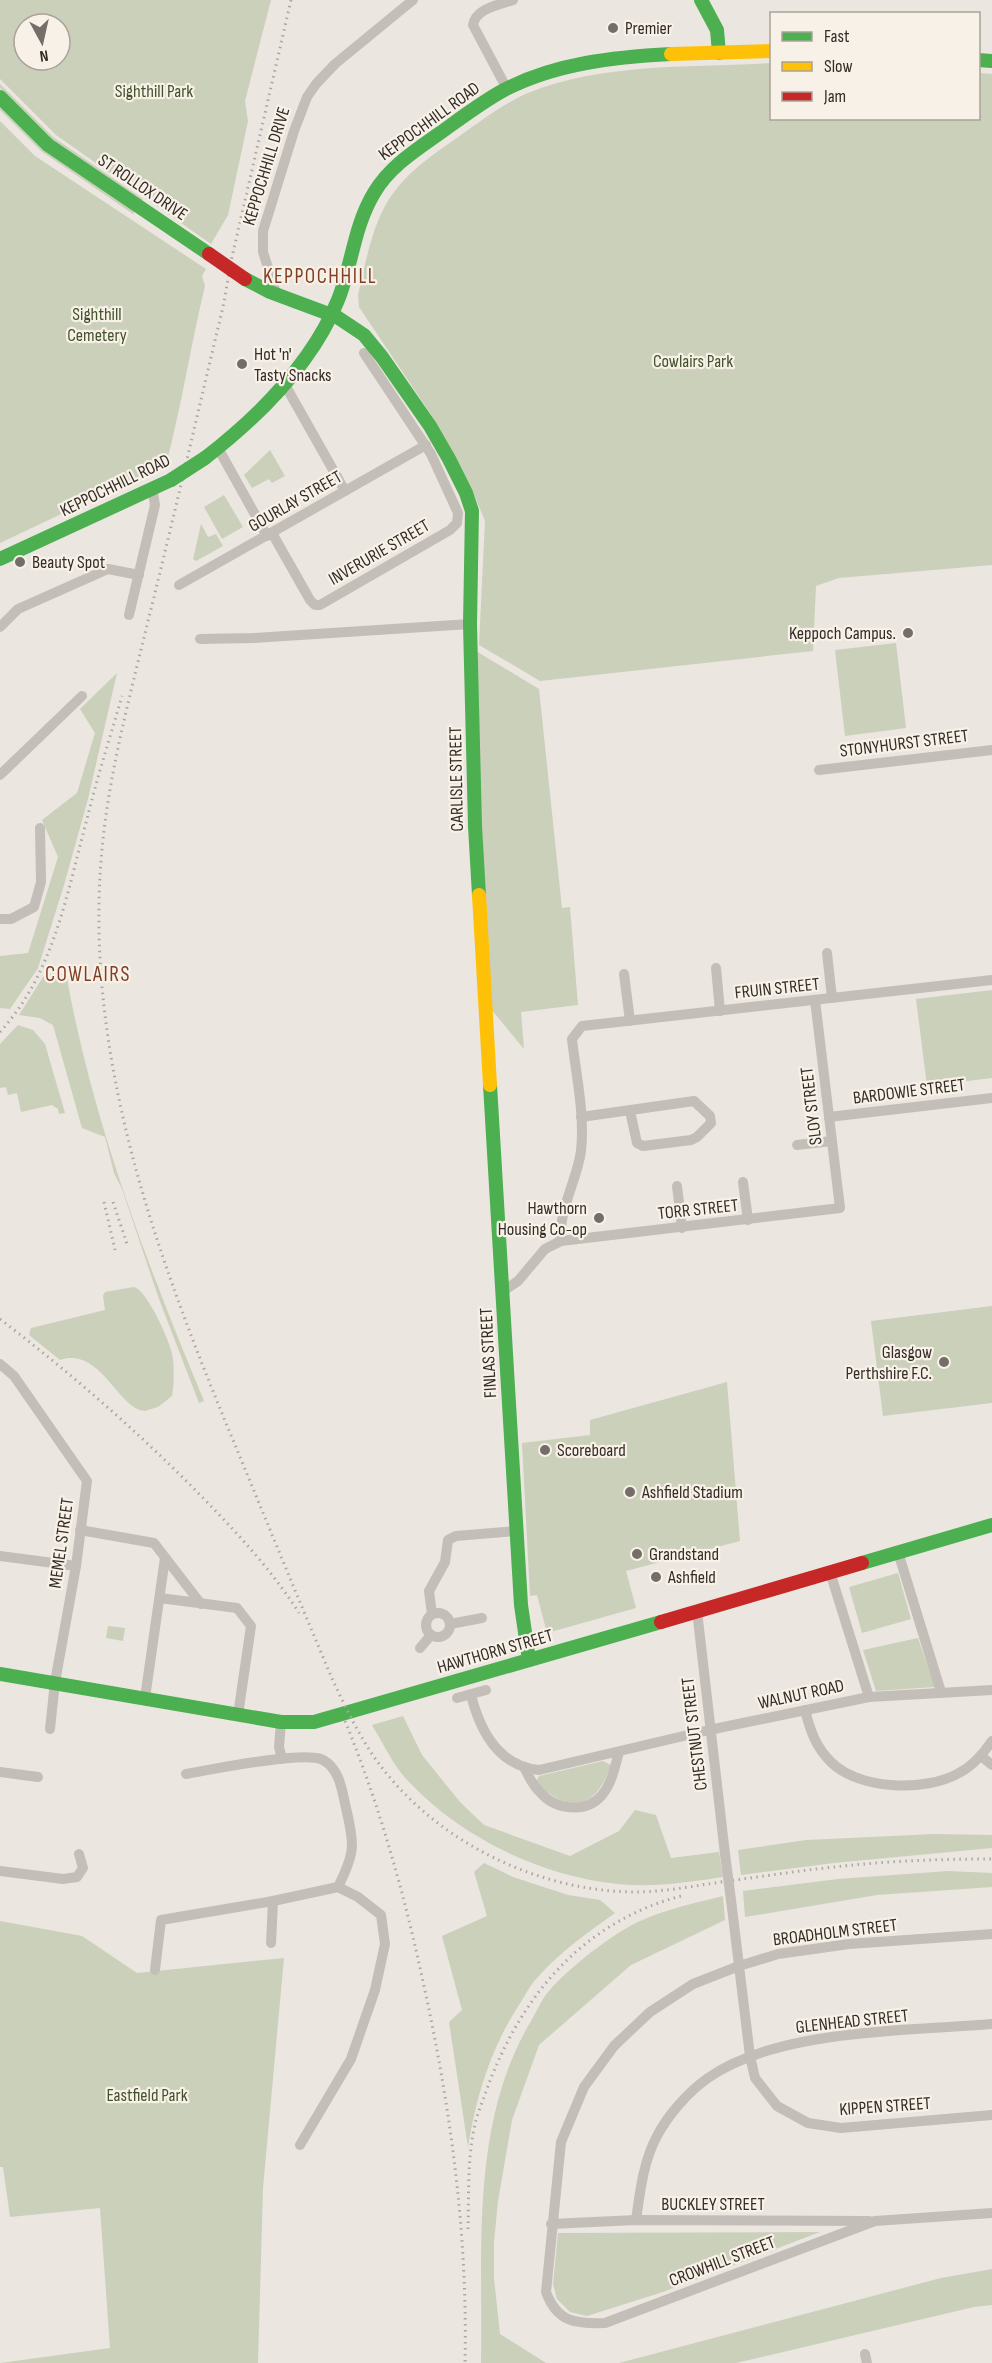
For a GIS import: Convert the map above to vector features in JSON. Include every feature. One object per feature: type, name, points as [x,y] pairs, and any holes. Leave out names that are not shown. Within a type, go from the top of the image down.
[{"type":"street","name":"KEPPOCHHILL DRIVE","points":[[276,293],[263,252],[262,231],[301,110],[316,84],[335,64],[413,0]]},
{"type":"street","points":[[507,89],[473,25],[476,15],[482,11],[513,0]]},
{"type":"street","points":[[701,0],[717,30],[719,53]]},
{"type":"street","name":"KEPPOCHHILL ROAD","points":[[0,559],[171,480],[218,448],[284,383],[314,346],[332,314],[344,282],[362,218],[375,190],[386,174],[403,158],[507,89],[550,73],[602,61],[640,56],[770,51]]},
{"type":"street","name":"ST ROLLOX DRIVE","points":[[0,97],[48,145],[245,279],[276,293]]},
{"type":"street","points":[[276,293],[332,314]]},
{"type":"street","name":"CARLISLE STREET","points":[[332,314],[356,328],[377,349],[433,430],[468,497],[472,510],[470,624],[475,826],[503,1291]]},
{"type":"street","points":[[364,353],[426,445]]},
{"type":"street","points":[[284,383],[345,491]]},
{"type":"street","name":"GOURLAY STREET","points":[[180,585],[426,445]]},
{"type":"street","name":"INVERURIE STREET","points":[[269,535],[315,605],[334,598],[450,530],[457,523],[459,519],[456,506],[426,445]]},
{"type":"street","points":[[218,448],[269,535]]},
{"type":"street","points":[[129,613],[155,505],[152,488]]},
{"type":"street","points":[[0,627],[18,609],[108,569],[139,575]]},
{"type":"street","points":[[200,639],[254,638],[470,624]]},
{"type":"street","points":[[0,775],[82,696]]},
{"type":"street","name":"STONYHURST STREET","points":[[819,770],[992,750]]},
{"type":"street","points":[[0,919],[11,919],[34,907],[41,882],[40,828]]},
{"type":"street","points":[[827,953],[832,998]]},
{"type":"street","points":[[716,968],[720,1011]]},
{"type":"street","points":[[624,974],[630,1021]]},
{"type":"street","name":"FRUIN STREET","points":[[581,1117],[572,1039],[582,1026],[992,980]]},
{"type":"street","name":"SLOY STREET","points":[[815,1000],[840,1208]]},
{"type":"street","name":"BARDOWIE STREET","points":[[829,1117],[992,1098]]},
{"type":"street","points":[[561,1241],[560,1228],[580,1154],[581,1117],[694,1101],[710,1116],[711,1123],[691,1140],[643,1146],[637,1143],[630,1111]]},
{"type":"street","points":[[797,1145],[832,1141]]},
{"type":"street","points":[[743,1182],[748,1220]]},
{"type":"street","points":[[677,1186],[682,1228]]},
{"type":"street","name":"TORR STREET","points":[[561,1241],[840,1208]]},
{"type":"street","name":"FINLAS STREET","points":[[529,1660],[521,1605],[503,1291],[518,1281],[545,1249],[561,1241]]},
{"type":"street","name":"MEMEL STREET","points":[[0,1364],[14,1376],[87,1481],[76,1566],[55,1682],[50,1729]]},
{"type":"street","name":"HAWTHORN STREET","points":[[0,1674],[281,1722],[305,1723],[331,1719],[992,1525]]},
{"type":"street","points":[[80,1530],[154,1542],[201,1604]]},
{"type":"street","points":[[431,1635],[426,1624],[432,1614],[429,1591],[445,1562],[448,1540],[456,1536],[517,1531]]},
{"type":"street","points":[[898,1552],[941,1692]]},
{"type":"street","points":[[0,1556],[76,1566]]},
{"type":"street","points":[[145,1698],[165,1558]]},
{"type":"street","points":[[830,1572],[869,1697]]},
{"type":"street","points":[[160,1598],[237,1608],[251,1626],[238,1715]]},
{"type":"street","name":"CHESTNUT STREET","points":[[697,1611],[732,1908]]},
{"type":"street","points":[[431,1635],[442,1636],[449,1631],[450,1624],[444,1614],[432,1614]]},
{"type":"street","points":[[450,1624],[482,1618]]},
{"type":"street","points":[[420,1648],[431,1635]]},
{"type":"street","points":[[457,1698],[486,1690]]},
{"type":"street","name":"WALNUT ROAD","points":[[525,1769],[539,1770],[710,1730],[869,1697],[992,1690]]},
{"type":"street","points":[[471,1695],[477,1720],[494,1747],[525,1769],[540,1792],[550,1801],[562,1806],[576,1808],[587,1805],[600,1797],[608,1786],[619,1752]]},
{"type":"street","points":[[805,1710],[812,1736],[831,1762],[844,1773],[884,1786],[932,1783],[960,1773],[981,1756],[992,1741]]},
{"type":"street","points":[[281,1722],[279,1746],[282,1759]]},
{"type":"street","points":[[981,1756],[992,1765]]},
{"type":"street","points":[[186,1774],[282,1759],[307,1757],[323,1760],[338,1774],[352,1835],[351,1861],[338,1887]]},
{"type":"street","points":[[0,1772],[39,1777]]},
{"type":"street","points":[[0,1871],[63,1879],[77,1877],[83,1868],[79,1854]]},
{"type":"street","points":[[155,1970],[161,1920],[273,1901],[338,1887],[358,1897],[381,1915],[385,1944],[375,1990],[351,2059],[300,2145]]},
{"type":"street","points":[[271,1943],[273,1901]]},
{"type":"street","name":"KIPPEN STREET","points":[[732,1908],[750,2056],[755,2078],[777,2106],[808,2123],[841,2128],[992,2115]]},
{"type":"street","name":"BROADHOLM STREET","points":[[551,2224],[561,2142],[584,2087],[614,2046],[650,2012],[693,1984],[738,1966],[778,1954],[849,1944],[992,1934]]},
{"type":"street","name":"GLENHEAD STREET","points":[[636,2220],[641,2178],[657,2137],[680,2104],[708,2078],[750,2056],[784,2045],[831,2037],[992,2024]]},
{"type":"street","name":"CROWHILL STREET","points":[[551,2224],[546,2292],[551,2307],[565,2319],[585,2324],[605,2323],[875,2221],[992,2213]]},
{"type":"street","name":"BUCKLEY STREET","points":[[551,2224],[636,2220],[875,2221]]},
{"type":"green space","name":"Sighthill Park","points":[[0,0],[271,0],[245,101],[248,121],[228,215],[211,244],[56,135],[0,79]]},
{"type":"green space","name":"Cowlairs Park","points":[[770,63],[770,120],[980,120],[980,73],[992,74],[992,565],[839,578],[816,586],[813,651],[540,681],[479,645],[485,521],[475,497],[432,416],[359,307],[358,295],[368,251],[384,208],[397,188],[431,156],[508,103],[528,93],[587,76],[617,71]]},
{"type":"green space","points":[[0,84],[53,137],[143,199],[142,201],[56,143],[0,88]]},
{"type":"green space","points":[[0,106],[135,211],[133,214],[41,151],[0,110]]},
{"type":"green space","name":"Sighthill Cemetery","points":[[0,121],[35,156],[206,269],[202,276],[205,286],[167,461],[150,472],[0,543]]},
{"type":"green space","points":[[270,450],[285,476],[272,483],[269,479],[252,488],[244,475]]},
{"type":"green space","points":[[224,495],[243,527],[222,539],[204,507]]},
{"type":"green space","points":[[201,524],[208,537],[216,534],[223,546],[196,561],[193,559]]},
{"type":"green space","points":[[896,643],[906,728],[845,736],[835,650]]},
{"type":"green space","points":[[471,648],[539,689],[562,908],[570,907],[578,1005],[521,1012],[524,1049],[486,1003]]},
{"type":"green space","points":[[117,673],[88,799],[38,968],[10,1009],[0,1008],[0,956],[28,953],[58,857],[42,820],[77,793],[95,733],[80,709]]},
{"type":"green space","points":[[66,973],[77,1028],[106,1137],[142,1244],[204,1401],[199,1403],[159,1299],[122,1189],[114,1173],[105,1137],[82,1128],[53,1025],[40,1018],[19,1015],[45,974]]},
{"type":"green space","points":[[992,990],[992,1078],[927,1086],[916,999]]},
{"type":"green space","points":[[18,1025],[33,1030],[45,1044],[65,1113],[59,1114],[58,1109],[52,1105],[21,1112],[17,1093],[8,1095],[6,1087],[0,1088],[0,1044]]},
{"type":"green space","points":[[134,1287],[145,1297],[158,1318],[172,1352],[173,1362],[172,1396],[158,1407],[145,1411],[135,1408],[126,1401],[98,1370],[87,1362],[74,1358],[60,1360],[29,1335],[31,1328],[105,1310],[103,1296],[105,1292]]},
{"type":"green space","name":"Glasgow Perthshire F.C.","points":[[992,1306],[992,1403],[883,1416],[871,1321]]},
{"type":"green space","name":"Ashfield Stadium","points":[[727,1382],[740,1541],[626,1571],[636,1608],[547,1633],[537,1595],[530,1596],[522,1443],[590,1435],[590,1420]]},
{"type":"green space","points":[[898,1573],[911,1619],[862,1633],[849,1587]]},
{"type":"green space","points":[[108,1626],[125,1628],[123,1641],[106,1638]]},
{"type":"green space","points":[[918,1638],[935,1687],[876,1691],[863,1650]]},
{"type":"green space","points":[[403,1716],[422,1755],[460,1802],[484,1825],[570,1856],[619,1831],[635,1810],[656,1815],[671,1858],[719,1852],[723,1877],[658,1885],[618,1884],[560,1873],[504,1851],[453,1820],[430,1802],[398,1769],[372,1725]]},
{"type":"green space","points":[[603,1761],[611,1765],[605,1780],[598,1791],[580,1802],[570,1803],[560,1799],[548,1793],[536,1782],[539,1776]]},
{"type":"green space","points":[[934,1834],[992,1835],[992,1848],[834,1863],[741,1875],[738,1850],[806,1840]]},
{"type":"green space","points":[[484,1863],[513,1877],[568,1895],[600,1900],[615,1913],[564,1951],[530,1987],[500,2038],[486,2073],[475,2109],[468,2147],[449,2022],[462,2010],[442,1936],[487,1916],[474,1872]]},
{"type":"green space","points":[[948,1871],[992,1873],[992,1887],[877,1895],[745,1917],[743,1891],[838,1879]]},
{"type":"green space","points":[[723,1896],[725,1920],[631,1965],[539,2045],[512,2120],[498,2201],[494,2242],[494,2278],[500,2334],[546,2363],[481,2363],[482,2231],[489,2144],[498,2102],[511,2061],[531,2021],[544,1997],[557,1983],[612,1937],[657,1914]]},
{"type":"green space","name":"Eastfield Park","points":[[0,1921],[82,1936],[137,1973],[284,1958],[263,2188],[258,2363],[0,2363],[110,2348],[100,2208],[10,2217],[3,2167],[0,2167]]},
{"type":"green space","points":[[820,2232],[663,2292],[587,2316],[570,2312],[557,2299],[553,2284],[558,2233]]},
{"type":"green space","points":[[992,2269],[992,2305],[974,2307],[736,2363],[619,2363],[941,2278]]},
{"type":"railway","points":[[291,0],[232,257],[223,307],[120,740],[108,800],[101,861],[99,938],[105,1015],[117,1091],[135,1166],[183,1314],[310,1627],[356,1728],[383,1769],[407,1796],[435,1821],[465,1842],[498,1860],[532,1874],[568,1884],[604,1890],[640,1892],[854,1865],[992,1859]]},
{"type":"railway","points":[[0,1032],[34,984],[56,931],[122,696]]},
{"type":"railway","points":[[104,1202],[115,1250]]},
{"type":"railway","points":[[113,1202],[127,1244]]},
{"type":"railway","points":[[0,1319],[106,1406],[182,1477],[256,1555],[299,1613]]},
{"type":"railway","points":[[345,1721],[369,1784],[398,1879],[422,1977],[441,2072],[460,2217],[465,2363]]},
{"type":"railway","points":[[468,2229],[470,2160],[476,2120],[502,2052],[519,2020],[539,1991],[562,1965],[588,1942],[617,1922],[649,1907],[685,1895]]},
{"type":"traffic: fast","points":[[701,0],[717,30],[719,53]]},
{"type":"traffic: fast","points":[[205,458],[264,407],[282,388],[314,346],[338,300],[367,206],[387,175],[404,160],[504,90],[544,73],[586,63],[671,54]]},
{"type":"traffic: fast","points":[[980,60],[992,61]]},
{"type":"traffic: fast","points":[[0,97],[48,145],[209,254]]},
{"type":"traffic: fast","points":[[245,279],[270,292],[337,317],[364,335],[430,426],[466,493],[472,511],[470,624],[479,895]]},
{"type":"traffic: fast","points":[[171,480],[205,458]]},
{"type":"traffic: fast","points":[[0,559],[171,480]]},
{"type":"traffic: fast","points":[[490,1085],[521,1605],[529,1660]]},
{"type":"traffic: fast","points":[[862,1563],[992,1525]]},
{"type":"traffic: fast","points":[[0,1674],[281,1722],[314,1722],[661,1622]]},
{"type":"traffic: slow","points":[[671,54],[770,51]]},
{"type":"traffic: slow","points":[[479,895],[490,1085]]},
{"type":"traffic: jam","points":[[209,254],[245,279]]},
{"type":"traffic: jam","points":[[661,1622],[862,1563]]},
{"type":"place","name":"Premier","points":[[613,28]]},
{"type":"place","name":"Hot 'n' Tasty Snacks","points":[[242,364]]},
{"type":"place","name":"Beauty Spot","points":[[20,562]]},
{"type":"place","name":"Keppoch Campus.","points":[[908,633]]},
{"type":"place","name":"Hawthorn Housing Co-op","points":[[599,1218]]},
{"type":"place","name":"Glasgow Perthshire F.C.","points":[[944,1362]]},
{"type":"place","name":"Scoreboard","points":[[545,1450]]},
{"type":"place","name":"Ashfield Stadium","points":[[630,1492]]},
{"type":"place","name":"Grandstand","points":[[637,1554]]},
{"type":"place","name":"Ashfield","points":[[656,1577]]},
{"type":"district","name":"KEPPOCHHILL","points":[[320,276]]},
{"type":"district","name":"COWLAIRS","points":[[88,974]]}]
